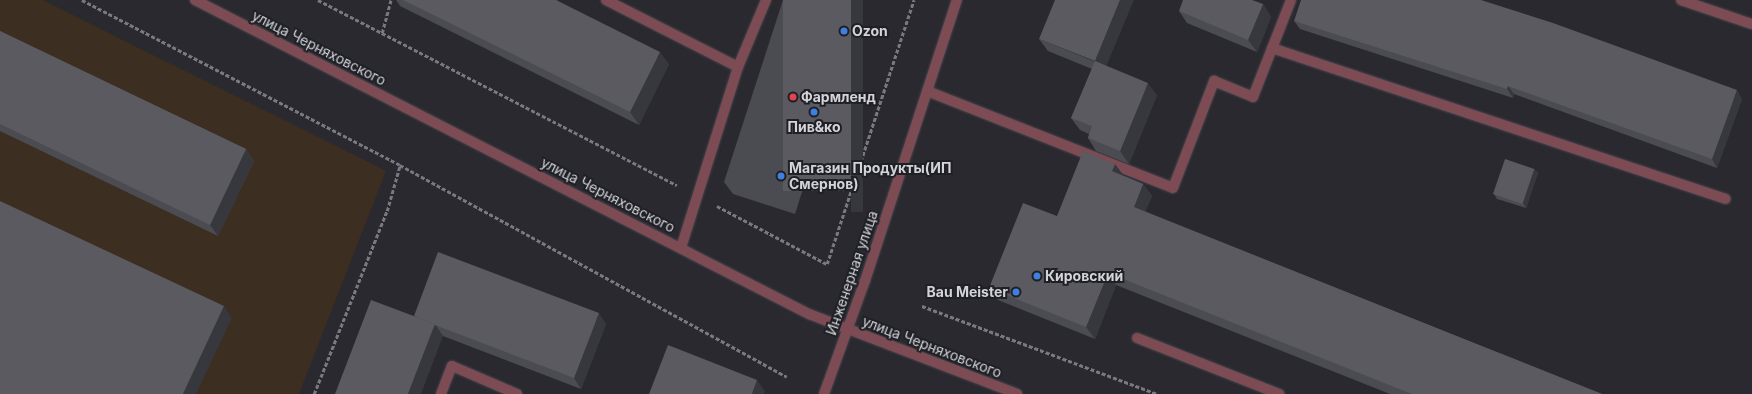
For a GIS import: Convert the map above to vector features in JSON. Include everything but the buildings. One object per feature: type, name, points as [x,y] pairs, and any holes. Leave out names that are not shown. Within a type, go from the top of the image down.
[{"type":"street","name":"улица Черняховского","points":[[195,0],[809,314],[1017,394]]},
{"type":"street","points":[[606,0],[738,67]]},
{"type":"street","points":[[681,248],[738,67],[766,0]]},
{"type":"street","name":"Инженерная улица","points":[[824,394],[848,330],[958,0]]},
{"type":"street","points":[[927,91],[1173,188],[1214,81],[1253,97],[1291,0]]},
{"type":"street","points":[[1681,0],[1752,24]]},
{"type":"street","points":[[1272,48],[1726,198]]},
{"type":"street","points":[[1137,338],[1279,394]]},
{"type":"street","points":[[441,394],[452,366],[517,394]]},
{"type":"path","points":[[82,0],[400,165],[787,377]]},
{"type":"path","points":[[318,0],[827,264],[914,0]]},
{"type":"path","points":[[382,33],[391,0]]},
{"type":"path","points":[[314,394],[387,211],[400,165]]},
{"type":"path","points":[[922,306],[1157,394]]},
{"type":"shaded area","points":[[0,0],[43,0],[386,171],[299,394],[0,394]]},
{"type":"place","name":"Ozon","points":[[844,31]]},
{"type":"place","name":"Фармленд","points":[[793,97]]},
{"type":"place","name":"Пив&ко","points":[[814,112]]},
{"type":"place","name":"Магазин Продукты(ИП Смернов)","points":[[781,176]]},
{"type":"place","name":"Кировский","points":[[1037,276]]},
{"type":"place","name":"Bau Meister","points":[[1016,292]]}]
